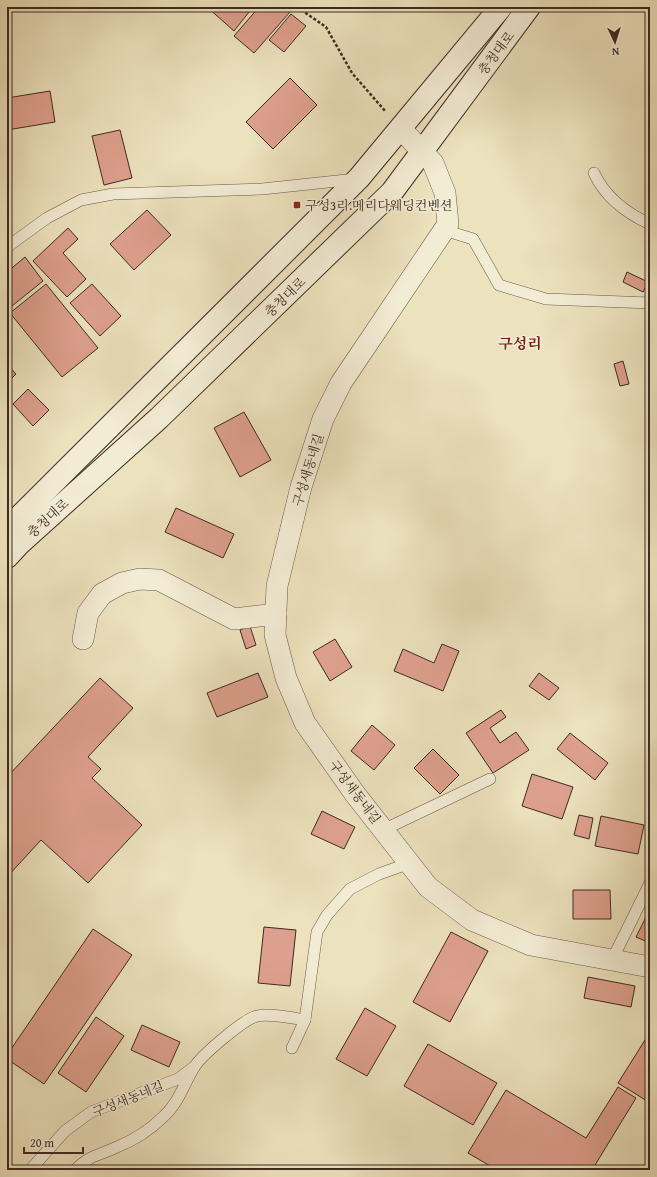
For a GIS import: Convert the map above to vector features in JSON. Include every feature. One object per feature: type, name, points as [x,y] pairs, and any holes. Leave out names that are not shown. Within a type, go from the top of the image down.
[{"type":"main road","name":"충청대로","points":[[11,543],[359,178],[501,7]]},
{"type":"main road","name":"충청대로","points":[[11,543],[159,418],[392,192],[529,7]]},
{"type":"street","name":"구성새동네길","points":[[401,129],[433,163],[445,193],[448,224],[341,383],[323,419],[301,487],[277,586],[275,635],[286,678],[305,723],[355,794],[428,887],[472,920],[531,945],[650,967]]},
{"type":"street","points":[[7,567],[11,543]]},
{"type":"street","points":[[83,639],[88,613],[102,594],[122,583],[140,579],[160,580],[234,619],[276,614]]},
{"type":"lane","points":[[594,174],[613,201],[650,224]]},
{"type":"lane","points":[[7,247],[47,218],[81,200],[113,194],[262,189],[359,178]]},
{"type":"lane","points":[[444,230],[473,239],[499,285],[546,298],[650,303]]},
{"type":"lane","name":"구성새동네길","points":[[383,830],[490,779]]},
{"type":"lane","points":[[292,1048],[305,1020],[317,932],[327,915],[350,889],[379,874],[410,863]]},
{"type":"lane","points":[[612,960],[650,883]]},
{"type":"lane","name":"구성새동네길","points":[[30,1170],[65,1131],[91,1112],[178,1079],[196,1065],[224,1038],[254,1016],[305,1020]]},
{"type":"lane","name":"구성새동네길","points":[[75,1170],[86,1159],[117,1147],[140,1135],[164,1117],[184,1090],[196,1065]]},
{"type":"path","points":[[297,7],[326,27],[352,73],[401,129]]},
{"type":"building","points":[[207,7],[253,7],[234,31]]},
{"type":"building","points":[[259,7],[284,7],[290,12],[254,53],[234,36]]},
{"type":"building","points":[[291,14],[306,26],[284,52],[269,40]]},
{"type":"building","points":[[290,78],[317,105],[273,149],[246,122]]},
{"type":"building","points":[[50,91],[55,122],[7,130],[7,98]]},
{"type":"building","points":[[120,130],[132,178],[104,185],[92,136]]},
{"type":"building","points":[[147,210],[171,235],[134,270],[110,244]]},
{"type":"building","points":[[68,228],[78,239],[63,253],[86,279],[67,297],[33,261]]},
{"type":"building","points":[[25,257],[43,281],[7,310],[7,272]]},
{"type":"building","points":[[627,272],[648,282],[643,292],[623,282]]},
{"type":"building","points":[[46,284],[98,348],[62,377],[10,313]]},
{"type":"building","points":[[92,284],[121,316],[100,336],[70,303]]},
{"type":"building","points":[[623,361],[629,384],[620,386],[614,364]]},
{"type":"building","points":[[7,364],[16,374],[7,383]]},
{"type":"building","points":[[28,389],[49,410],[33,426],[13,404]]},
{"type":"building","points":[[244,412],[271,460],[240,477],[214,428]]},
{"type":"building","points":[[176,508],[234,534],[223,558],[165,532]]},
{"type":"building","points":[[250,626],[256,645],[246,649],[240,630]]},
{"type":"building","points":[[335,639],[352,667],[330,681],[313,652]]},
{"type":"building","points":[[442,644],[459,651],[443,691],[394,671],[403,649],[434,663]]},
{"type":"building","points":[[258,673],[268,697],[217,717],[207,693]]},
{"type":"building","points":[[539,673],[559,688],[549,700],[529,686]]},
{"type":"building","points":[[100,678],[133,708],[88,757],[101,769],[92,778],[142,825],[88,883],[41,840],[7,877],[7,777]]},
{"type":"building","points":[[501,710],[506,717],[490,728],[500,743],[516,732],[529,750],[493,773],[466,733]]},
{"type":"building","points":[[372,725],[395,745],[374,770],[351,751]]},
{"type":"building","points":[[570,733],[608,763],[595,780],[557,749]]},
{"type":"building","points":[[433,749],[459,775],[440,794],[414,768]]},
{"type":"building","points":[[532,774],[573,787],[562,819],[522,806]]},
{"type":"building","points":[[322,811],[355,827],[344,849],[311,834]]},
{"type":"building","points":[[579,815],[593,818],[589,839],[574,835]]},
{"type":"building","points":[[601,816],[644,825],[638,854],[595,846]]},
{"type":"building","points":[[573,890],[610,890],[611,919],[573,919]]},
{"type":"building","points":[[650,909],[650,943],[636,937]]},
{"type":"building","points":[[264,927],[296,930],[290,986],[258,983]]},
{"type":"building","points":[[93,929],[132,955],[44,1084],[7,1059],[7,1055]]},
{"type":"building","points":[[451,932],[488,951],[450,1022],[413,1002]]},
{"type":"building","points":[[588,977],[635,986],[631,1007],[584,998]]},
{"type":"building","points":[[365,1008],[396,1026],[367,1076],[336,1059]]},
{"type":"building","points":[[96,1017],[124,1036],[86,1092],[58,1073]]},
{"type":"building","points":[[142,1025],[180,1042],[169,1067],[131,1050]]},
{"type":"building","points":[[650,1032],[650,1096],[647,1101],[618,1083]]},
{"type":"building","points":[[428,1044],[497,1083],[473,1125],[404,1086]]},
{"type":"building","points":[[618,1087],[636,1098],[592,1170],[497,1170],[468,1153],[506,1090],[586,1138]]},
{"type":"place","name":"구성3리.메리다웨딩컨벤션","points":[[297,205]]},
{"type":"district","name":"구성리","points":[[520,343]]}]
